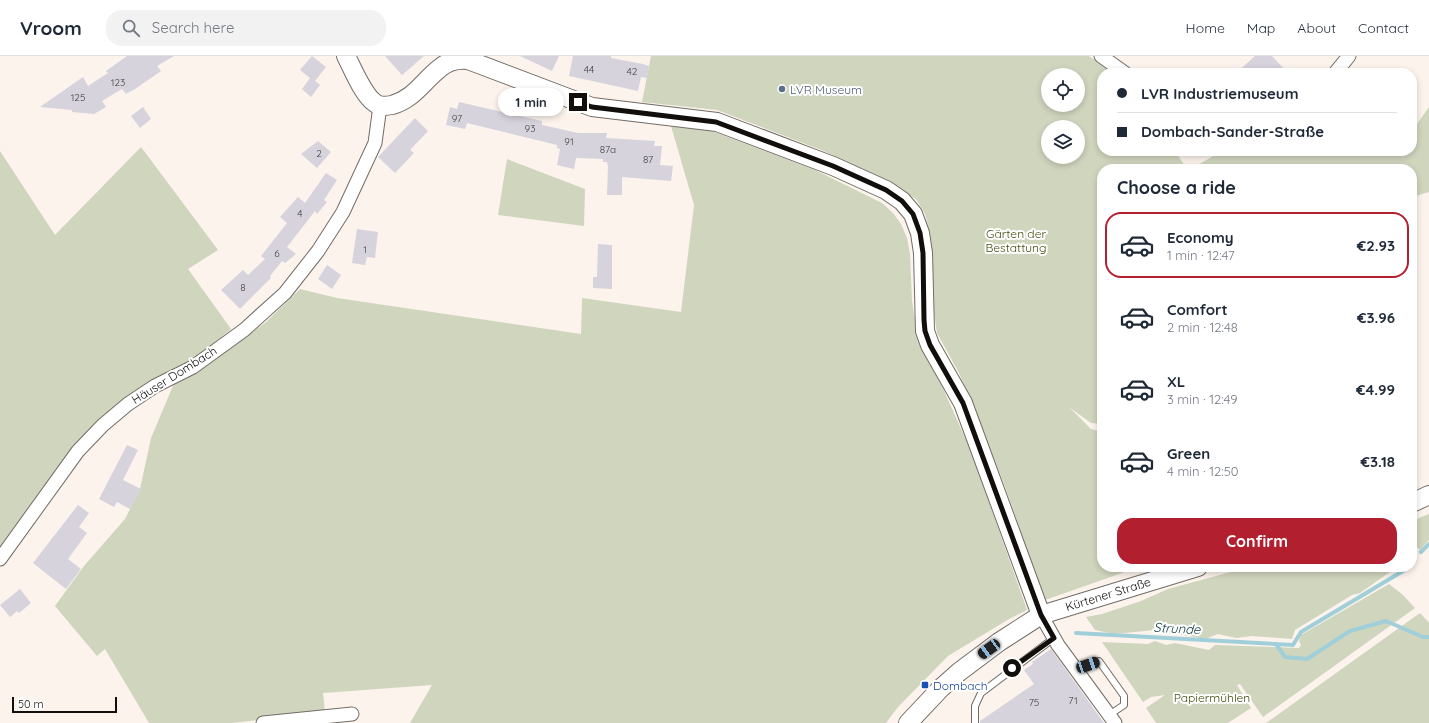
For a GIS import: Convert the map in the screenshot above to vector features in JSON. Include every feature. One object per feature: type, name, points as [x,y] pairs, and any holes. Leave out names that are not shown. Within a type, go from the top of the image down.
[{"type":"street","points":[[346,56],[370,98],[380,106],[387,106],[406,100],[413,95],[440,67],[458,59],[468,60],[592,107],[716,122],[833,166],[886,190],[902,201],[913,214],[920,233],[923,253],[925,331],[930,345],[963,403],[1041,615],[1054,638],[1112,719]]},
{"type":"street","points":[[1101,56],[1118,68]]},
{"type":"street","points":[[1340,68],[1350,56]]},
{"type":"street","name":"Häuser Dombach","points":[[0,559],[78,451],[103,425],[128,404],[155,386],[192,367],[244,330],[285,294],[318,251],[343,212],[375,143],[380,106]]},
{"type":"street","points":[[1417,500],[1429,494]]},
{"type":"street","name":"Kürtener Straße","points":[[908,723],[940,688],[959,672],[1004,639],[1041,615],[1182,572]]},
{"type":"street","points":[[263,723],[352,714]]},
{"type":"lane","points":[[975,723],[975,706],[981,693],[1012,668],[1054,638]]},
{"type":"lane","points":[[1076,669],[1099,662],[1124,696],[1124,704],[1112,719]]},
{"type":"green space","name":"Gärten der Bestattung","points":[[651,56],[1089,56],[1105,68],[1097,68],[1097,156],[1178,156],[1184,164],[1097,164],[1097,424],[1091,423],[1069,407],[1091,429],[1097,431],[1097,572],[1125,572],[1045,600],[1004,484],[959,373],[937,333],[932,299],[929,230],[925,214],[916,199],[880,178],[824,151],[717,110],[642,102]]},
{"type":"green space","points":[[1429,107],[1429,192],[1417,196],[1417,164],[1200,164],[1213,156],[1417,156],[1417,124]]},
{"type":"green space","points":[[671,126],[712,131],[815,170],[882,203],[893,213],[901,224],[907,238],[910,254],[912,301],[918,340],[940,382],[971,451],[1027,610],[1009,619],[948,656],[898,707],[886,723],[410,723],[432,685],[323,693],[325,712],[232,723],[149,723],[105,649],[97,656],[55,606],[84,566],[125,519],[140,489],[151,438],[175,381],[195,371],[265,323],[300,289],[337,298],[581,334],[582,298],[681,312],[694,205]]},
{"type":"green space","points":[[141,147],[218,250],[188,269],[231,329],[196,358],[124,403],[0,548],[0,151],[55,235]]},
{"type":"green space","points":[[507,159],[585,189],[584,226],[498,215]]},
{"type":"green space","points":[[1429,514],[1429,540],[1420,550],[1417,547],[1417,519]]},
{"type":"green space","points":[[1231,572],[1390,572],[1360,593],[1352,595],[1295,630],[1292,639],[1252,636],[1236,638],[1218,634],[1205,639],[1155,630],[1114,634],[1095,630],[1086,617],[1102,614],[1141,601],[1168,589]]},
{"type":"green space","name":"Papiermühlen","points":[[1389,584],[1403,595],[1415,608],[1263,717],[1240,684],[1237,685],[1251,708],[1228,723],[1156,723],[1146,708],[1165,695],[1151,697],[1143,702],[1102,642],[1148,644],[1155,641],[1166,645],[1175,643],[1209,650],[1215,645],[1299,648],[1301,645],[1299,641],[1301,635]]},
{"type":"green space","points":[[1420,613],[1429,623],[1429,723],[1266,723]]},
{"type":"building","points":[[127,56],[174,56],[157,66],[161,71],[135,89],[126,94],[122,89],[102,101],[106,107],[94,114],[40,107],[83,77],[88,86],[108,73],[106,71]]},
{"type":"building","points":[[312,56],[326,67],[315,81],[320,85],[311,97],[302,89],[310,78],[300,70]]},
{"type":"building","points":[[385,56],[424,56],[402,75]]},
{"type":"building","points":[[520,56],[559,56],[552,71]]},
{"type":"building","points":[[573,56],[611,56],[611,58],[643,64],[649,66],[647,78],[641,77],[638,91],[569,76]]},
{"type":"building","points":[[1255,56],[1272,56],[1283,68],[1242,68]]},
{"type":"building","points":[[459,102],[542,121],[542,125],[578,133],[607,133],[606,138],[655,141],[654,146],[662,146],[660,165],[673,166],[671,181],[622,177],[622,195],[607,195],[608,167],[607,162],[603,162],[603,159],[576,158],[574,169],[557,165],[560,149],[557,148],[557,145],[467,123],[465,129],[446,125],[450,107],[457,109]]},
{"type":"building","points":[[143,107],[151,119],[140,128],[131,116]]},
{"type":"building","points":[[415,118],[428,131],[410,150],[414,153],[395,173],[378,157]]},
{"type":"building","points":[[318,141],[331,152],[317,168],[301,154]]},
{"type":"building","points":[[326,173],[337,180],[324,200],[327,202],[317,214],[315,211],[287,247],[296,254],[285,263],[282,261],[270,276],[271,278],[240,309],[221,290],[243,270],[248,275],[265,259],[261,256],[287,223],[280,217],[298,197],[305,203]]},
{"type":"building","points":[[357,229],[378,232],[375,258],[367,257],[365,265],[352,263]]},
{"type":"building","points":[[598,244],[612,245],[612,289],[593,288],[593,277],[597,277]]},
{"type":"building","points":[[327,265],[341,275],[332,289],[318,279]]},
{"type":"building","points":[[127,445],[138,450],[123,480],[141,489],[130,509],[117,502],[114,507],[99,499]]},
{"type":"building","points":[[78,505],[89,513],[79,527],[87,533],[68,559],[81,569],[66,589],[33,563]]},
{"type":"building","points":[[20,589],[31,603],[19,613],[17,611],[10,617],[0,605]]},
{"type":"building","points":[[1051,649],[1104,723],[980,723],[980,721],[1034,684],[1024,670],[1033,664],[1032,662]]},
{"type":"waterway","name":"Strunde","points":[[1421,552],[1429,544]]},
{"type":"waterway","name":"Strunde","points":[[1076,633],[1293,645],[1301,632],[1401,572]]},
{"type":"waterway","name":"Strunde","points":[[1276,644],[1285,657],[1307,659],[1350,631],[1386,621],[1423,637],[1429,637]]},
{"type":"place","name":"LVR Museum","points":[[782,89]]},
{"type":"place","name":"Dombach","points":[[925,685]]},
{"type":"route","points":[[578,102],[592,107],[716,122],[833,166],[886,190],[902,201],[913,214],[920,233],[923,253],[925,331],[930,345],[963,403],[1041,615],[1054,638],[1012,668]]}]
